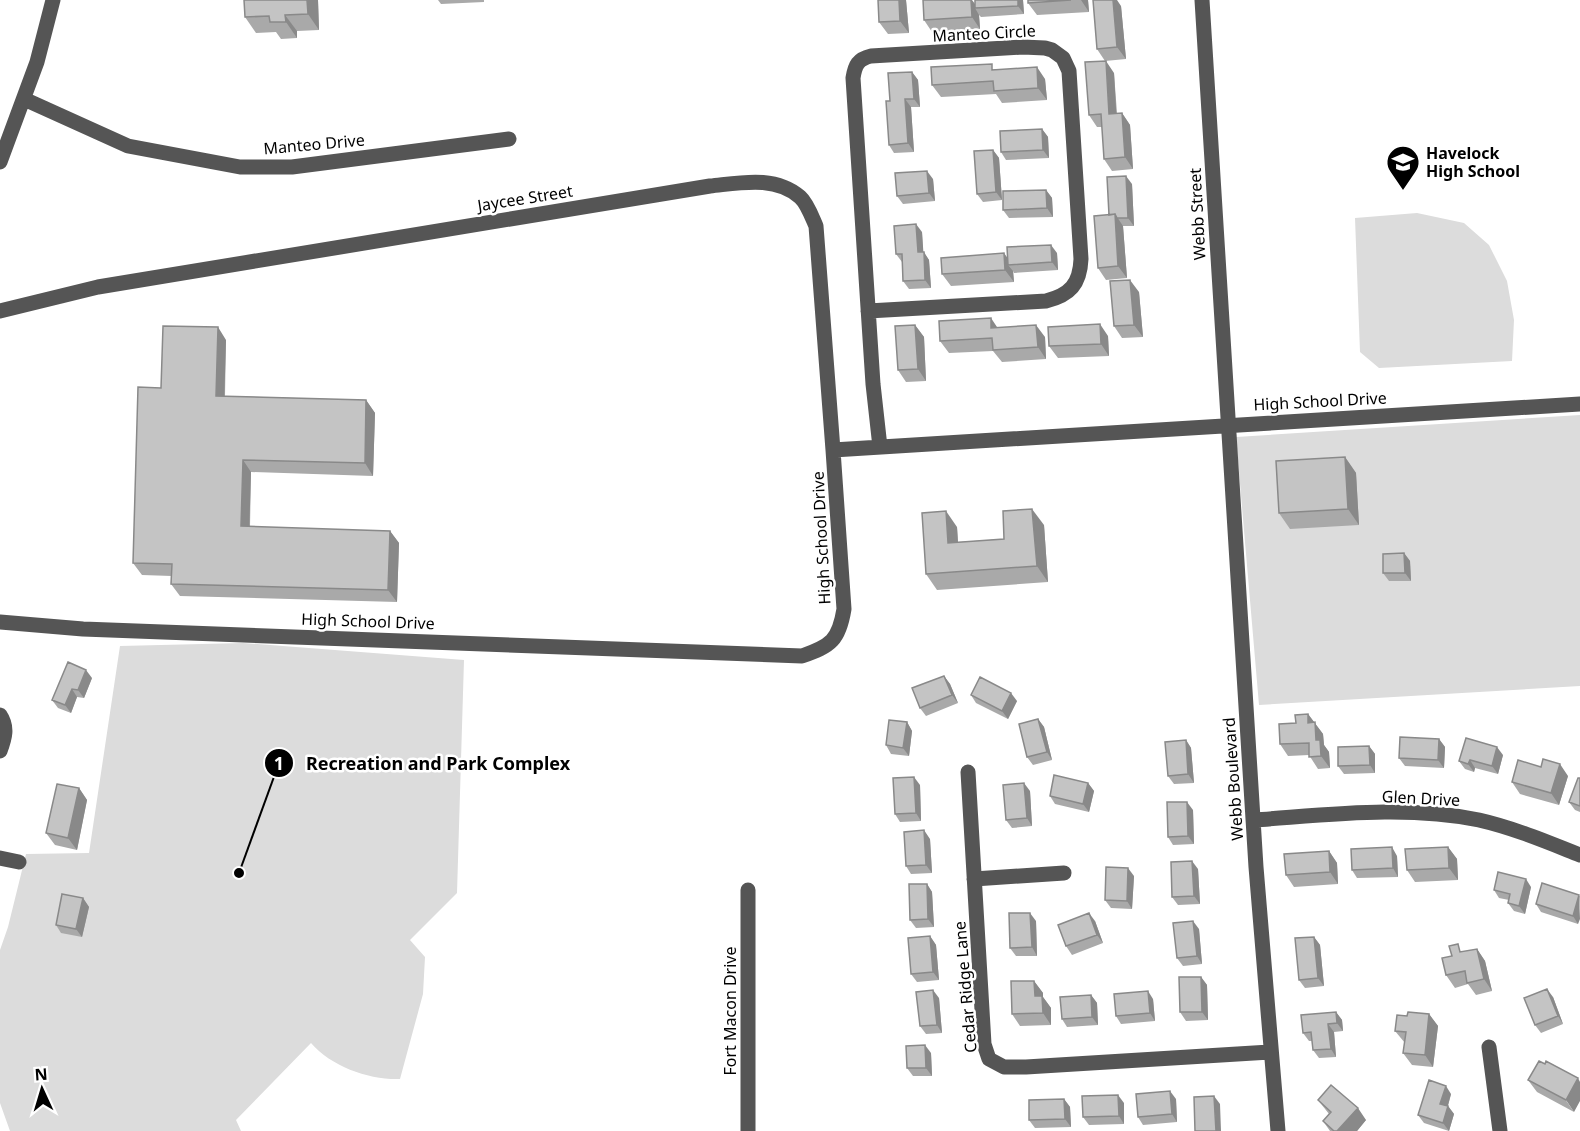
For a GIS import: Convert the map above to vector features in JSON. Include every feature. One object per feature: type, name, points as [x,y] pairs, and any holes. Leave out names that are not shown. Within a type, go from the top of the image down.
[{"type":"street","points":[[0,162],[37,62],[53,0]]},
{"type":"street","name":"Webb Street","points":[[1202,0],[1228,425]]},
{"type":"street","name":"Manteo Circle","points":[[868,311],[1046,301],[1066,295],[1074,288],[1078,280],[1081,259],[1069,71],[1063,58],[1052,50],[1023,47],[871,56],[857,63],[854,78],[868,311],[880,447]]},
{"type":"street","name":"Manteo Drive","points":[[24,99],[128,146],[240,167],[292,167],[509,139]]},
{"type":"street","name":"Jaycee Street","points":[[0,310],[98,287],[710,186],[761,181],[782,186],[801,198],[816,226],[833,450]]},
{"type":"street","name":"High School Drive","points":[[0,622],[84,629],[802,656],[825,648],[833,640],[839,630],[844,609],[833,450],[1580,404]]},
{"type":"street","name":"Webb Boulevard","points":[[1228,425],[1270,1052],[1278,1131]]},
{"type":"street","points":[[0,715],[6,734],[0,752]]},
{"type":"street","name":"Cedar Ridge Lane","points":[[968,772],[984,1044],[989,1059],[998,1065],[1026,1067],[1270,1052]]},
{"type":"street","name":"Glen Drive","points":[[1254,820],[1361,813],[1416,812],[1450,815],[1500,826],[1580,855]]},
{"type":"street","points":[[1,863],[19,862]]},
{"type":"street","points":[[974,879],[1064,873]]},
{"type":"street","name":"Fort Macon Drive","points":[[748,890],[748,1131]]},
{"type":"street","points":[[1489,1047],[1500,1131]]},
{"type":"shaded area","points":[[1417,213],[1464,223],[1489,245],[1507,281],[1514,320],[1512,361],[1379,368],[1360,352],[1355,218]]},
{"type":"shaded area","points":[[1580,415],[1580,686],[1259,705],[1236,437]]},
{"type":"shaded area","points":[[243,643],[464,660],[457,893],[410,940],[425,957],[423,994],[400,1079],[376,1077],[352,1070],[329,1059],[311,1043],[236,1120],[241,1131],[10,1131],[0,1103],[0,950],[26,854],[89,853],[120,646]]},
{"type":"building","points":[[244,0],[307,0],[308,14],[285,15],[286,22],[270,22],[269,16],[245,17]]},
{"type":"building","points":[[878,0],[899,0],[900,21],[879,22]]},
{"type":"building","points":[[923,0],[971,0],[972,17],[924,20]]},
{"type":"building","points":[[975,0],[1018,0],[1018,6],[975,8]]},
{"type":"building","points":[[1028,0],[1071,0],[1028,3]]},
{"type":"building","points":[[1093,0],[1113,0],[1117,47],[1097,49]]},
{"type":"building","points":[[1106,61],[1109,114],[1122,113],[1125,157],[1104,159],[1101,114],[1089,115],[1085,62]]},
{"type":"building","points":[[992,64],[992,70],[1037,67],[1038,88],[994,91],[993,81],[932,85],[931,67]]},
{"type":"building","points":[[912,72],[914,99],[905,99],[908,143],[889,145],[886,101],[890,101],[888,73]]},
{"type":"building","points":[[1042,129],[1043,150],[1001,152],[1000,131]]},
{"type":"building","points":[[993,150],[996,192],[977,194],[974,151]]},
{"type":"building","points":[[927,171],[929,193],[897,196],[895,173]]},
{"type":"building","points":[[1126,176],[1128,218],[1117,218],[1115,214],[1109,215],[1107,177]]},
{"type":"building","points":[[1046,190],[1047,208],[1003,210],[1003,191]]},
{"type":"building","points":[[1115,214],[1118,266],[1098,268],[1094,216]]},
{"type":"building","points":[[916,224],[918,252],[924,252],[925,280],[903,281],[902,254],[896,254],[894,226]]},
{"type":"building","points":[[1051,245],[1052,262],[1008,265],[1007,247]]},
{"type":"building","points":[[1004,253],[1005,270],[942,274],[941,258]]},
{"type":"building","points":[[1130,280],[1134,325],[1114,326],[1110,281]]},
{"type":"building","points":[[991,318],[991,328],[1036,325],[1038,347],[993,350],[992,338],[940,341],[939,321]]},
{"type":"building","points":[[1100,324],[1101,344],[1049,346],[1048,327]]},
{"type":"building","points":[[915,325],[918,369],[898,370],[895,326]]},
{"type":"building","points":[[163,326],[218,327],[216,396],[366,400],[365,463],[243,460],[241,526],[390,531],[388,590],[171,584],[172,564],[133,563],[138,387],[161,388]]},
{"type":"building","points":[[1345,457],[1348,509],[1279,513],[1276,461]]},
{"type":"building","points":[[1032,509],[1037,566],[926,574],[922,513],[946,511],[948,543],[1004,539],[1003,511]]},
{"type":"building","points":[[1404,553],[1405,573],[1383,573],[1383,554]]},
{"type":"building","points":[[68,662],[86,670],[78,690],[72,689],[65,705],[52,700]]},
{"type":"building","points":[[944,676],[952,695],[920,708],[912,688]]},
{"type":"building","points":[[980,677],[1011,693],[1002,711],[971,695]]},
{"type":"building","points":[[1308,714],[1308,723],[1315,722],[1316,740],[1320,740],[1321,756],[1309,757],[1309,743],[1280,744],[1279,724],[1296,723],[1295,715]]},
{"type":"building","points":[[1038,719],[1047,752],[1027,757],[1019,724]]},
{"type":"building","points":[[889,720],[907,722],[903,748],[886,745]]},
{"type":"building","points":[[1400,737],[1439,739],[1438,760],[1399,758]]},
{"type":"building","points":[[1466,738],[1497,747],[1492,766],[1470,760],[1468,764],[1459,761]]},
{"type":"building","points":[[1186,740],[1188,774],[1168,776],[1165,742]]},
{"type":"building","points":[[1369,746],[1370,765],[1338,766],[1338,747]]},
{"type":"building","points":[[1543,759],[1560,764],[1551,793],[1512,782],[1518,760],[1541,767]]},
{"type":"building","points":[[1054,775],[1088,783],[1083,804],[1050,796]]},
{"type":"building","points":[[914,777],[916,813],[895,814],[893,778]]},
{"type":"building","points":[[1578,778],[1580,778],[1580,806],[1569,802]]},
{"type":"building","points":[[1024,783],[1027,818],[1006,820],[1003,785]]},
{"type":"building","points":[[57,784],[79,788],[68,838],[46,833]]},
{"type":"building","points":[[1167,802],[1187,802],[1188,836],[1168,837]]},
{"type":"building","points":[[924,830],[926,865],[906,866],[904,832]]},
{"type":"building","points":[[1392,847],[1393,868],[1352,870],[1351,849]]},
{"type":"building","points":[[1448,847],[1449,868],[1407,870],[1405,849]]},
{"type":"building","points":[[1329,851],[1330,872],[1286,875],[1284,854]]},
{"type":"building","points":[[1192,861],[1194,896],[1172,897],[1171,862]]},
{"type":"building","points":[[1106,867],[1128,868],[1127,901],[1105,900]]},
{"type":"building","points":[[1498,872],[1526,879],[1519,906],[1508,903],[1510,894],[1494,890]]},
{"type":"building","points":[[1542,883],[1579,895],[1573,916],[1536,904]]},
{"type":"building","points":[[909,884],[927,884],[928,919],[910,920]]},
{"type":"building","points":[[62,894],[83,898],[76,929],[56,925]]},
{"type":"building","points":[[1009,913],[1030,913],[1032,947],[1010,948]]},
{"type":"building","points":[[1089,913],[1097,935],[1066,946],[1058,925]]},
{"type":"building","points":[[1193,921],[1197,956],[1177,958],[1173,923]]},
{"type":"building","points":[[930,936],[933,972],[911,974],[908,938]]},
{"type":"building","points":[[1314,937],[1318,978],[1299,980],[1295,938]]},
{"type":"building","points":[[1458,944],[1460,952],[1477,949],[1484,979],[1467,983],[1465,971],[1446,975],[1442,958],[1452,956],[1449,946]]},
{"type":"building","points":[[1179,977],[1201,977],[1202,1012],[1180,1012]]},
{"type":"building","points":[[1011,981],[1034,981],[1035,996],[1042,996],[1043,1013],[1012,1014]]},
{"type":"building","points":[[1547,989],[1558,1016],[1535,1025],[1524,998]]},
{"type":"building","points":[[933,990],[937,1025],[920,1026],[916,992]]},
{"type":"building","points":[[1148,991],[1150,1013],[1116,1016],[1114,994]]},
{"type":"building","points":[[1091,995],[1092,1017],[1062,1019],[1060,997]]},
{"type":"building","points":[[1336,1012],[1337,1023],[1328,1024],[1331,1049],[1313,1050],[1311,1032],[1303,1033],[1301,1015]]},
{"type":"building","points":[[1408,1012],[1429,1014],[1425,1055],[1403,1053],[1406,1032],[1395,1031],[1397,1015],[1407,1016]]},
{"type":"building","points":[[925,1045],[926,1068],[907,1068],[906,1046]]},
{"type":"building","points":[[1539,1061],[1545,1064],[1546,1061],[1578,1078],[1566,1100],[1528,1080]]},
{"type":"building","points":[[1429,1080],[1446,1086],[1440,1104],[1448,1106],[1443,1123],[1418,1115]]},
{"type":"building","points":[[1331,1085],[1358,1108],[1337,1131],[1323,1121],[1331,1112],[1318,1100]]},
{"type":"building","points":[[1170,1091],[1172,1114],[1138,1117],[1136,1094]]},
{"type":"building","points":[[1118,1095],[1119,1116],[1083,1117],[1082,1096]]},
{"type":"building","points":[[1214,1096],[1216,1131],[1195,1131],[1194,1097]]},
{"type":"building","points":[[1064,1099],[1065,1119],[1029,1120],[1029,1100]]},
{"type":"place","name":"Havelock High School","points":[[1403,191]]},
{"type":"place","name":"Recreation and Park Complex","points":[[239,873]]}]
